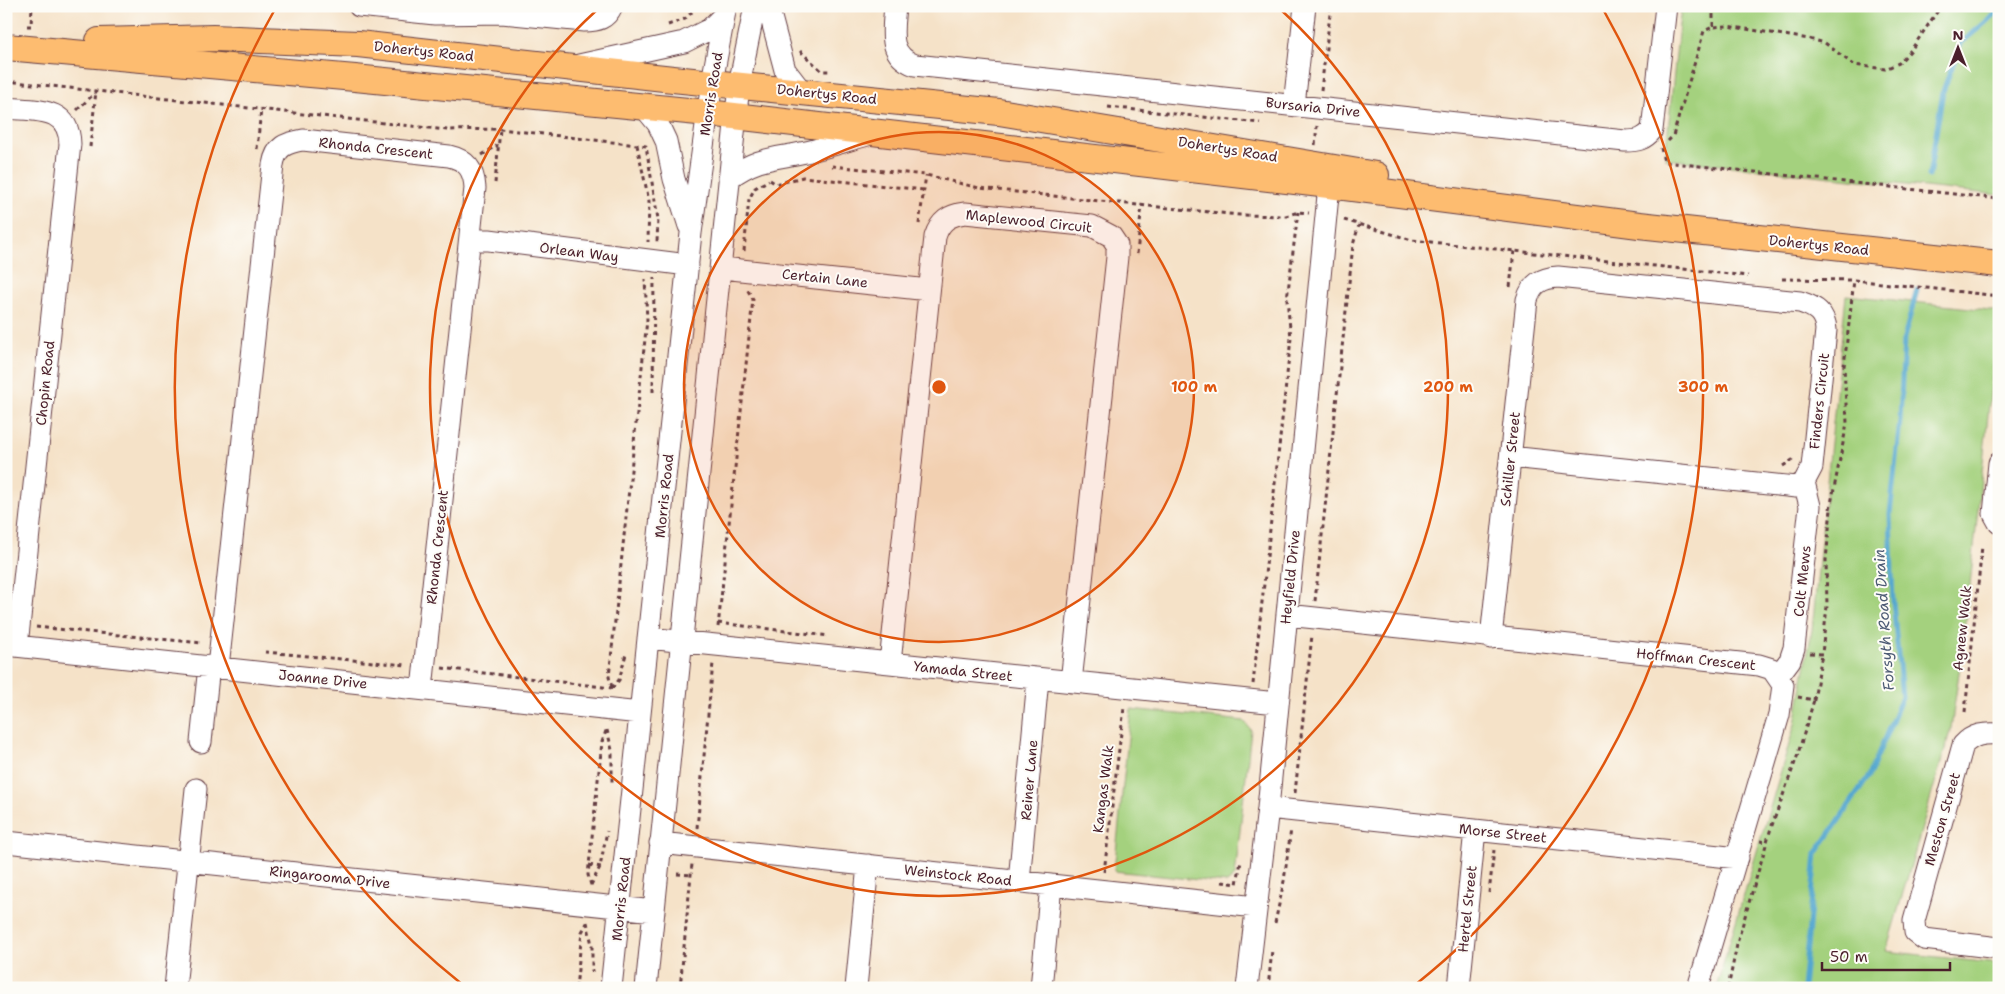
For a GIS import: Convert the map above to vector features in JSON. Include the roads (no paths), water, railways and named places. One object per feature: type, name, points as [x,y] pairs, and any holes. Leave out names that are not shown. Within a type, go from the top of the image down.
[{"type":"main road","name":"Dohertys Road","points":[[6,46],[104,40],[212,38],[358,44],[1000,112],[1330,176],[1639,225],[1999,264]]},
{"type":"main road","name":"Dohertys Road","points":[[6,46],[708,113],[872,134],[1330,176]]},
{"type":"street","points":[[359,6],[435,14],[502,13],[584,21],[596,21],[606,17],[612,6]]},
{"type":"street","name":"Morris Road","points":[[646,988],[722,268],[739,85],[755,6]]},
{"type":"street","points":[[768,6],[785,70],[802,92]]},
{"type":"street","name":"Bursaria Drive","points":[[895,6],[892,36],[894,46],[898,55],[906,62],[915,65],[1637,142],[1646,138],[1652,130],[1666,6]]},
{"type":"street","points":[[1294,105],[1305,6]]},
{"type":"street","points":[[571,67],[684,42],[710,29],[725,11]]},
{"type":"street","name":"Morris Road","points":[[611,988],[691,233],[712,82],[725,11]]},
{"type":"street","points":[[644,107],[658,124],[666,141],[674,179],[691,233]]},
{"type":"street","name":"Chopin Road","points":[[6,108],[44,112],[65,121],[70,133],[19,624],[11,645]]},
{"type":"street","points":[[730,178],[744,167],[764,158],[806,152],[872,134]]},
{"type":"street","name":"Rhonda Crescent","points":[[201,742],[214,667],[222,646],[275,154],[282,146],[303,140],[460,159],[470,167],[474,176],[470,240],[422,689]]},
{"type":"street","name":"Heyfield Drive","points":[[1247,988],[1269,798],[1330,176]]},
{"type":"street","name":"Maplewood Circuit","points":[[890,663],[929,290],[935,237],[938,227],[953,215],[965,213],[1092,226],[1103,230],[1111,236],[1117,245],[1071,682]]},
{"type":"street","name":"Orlean Way","points":[[470,240],[490,240],[688,265]]},
{"type":"street","name":"Certain Lane","points":[[722,268],[929,290]]},
{"type":"street","name":"Finders Circuit","points":[[1536,283],[1547,277],[1558,277],[1800,302],[1820,311],[1825,320],[1826,330],[1812,467],[1804,482]]},
{"type":"street","name":"Schiller Street","points":[[1491,638],[1527,300],[1530,290],[1536,283]]},
{"type":"street","points":[[1511,457],[1788,488],[1796,487],[1804,482]]},
{"type":"street","points":[[1999,464],[1994,514],[1999,523]]},
{"type":"street","name":"Colt Mews","points":[[1781,685],[1793,651],[1820,508],[1804,482]]},
{"type":"street","name":"Hoffman Crescent","points":[[1286,624],[1491,638],[1759,666],[1772,669],[1781,685]]},
{"type":"street","name":"Yamada Street","points":[[648,638],[1277,703]]},
{"type":"street","name":"Joanne Drive","points":[[11,645],[640,713]]},
{"type":"street","name":"Reiner Lane","points":[[1019,881],[1038,679]]},
{"type":"street","points":[[1698,988],[1780,716],[1781,685]]},
{"type":"street","name":"Meston Street","points":[[1999,734],[1979,734],[1969,738],[1964,745],[1916,908],[1915,932],[1924,939],[1999,948]]},
{"type":"street","points":[[175,988],[196,789]]},
{"type":"street","name":"Morse Street","points":[[1269,798],[1475,830],[1738,858]]},
{"type":"street","name":"Hertel Street","points":[[1459,988],[1475,830]]},
{"type":"street","name":"Ringarooma Drive","points":[[6,842],[654,911]]},
{"type":"street","name":"Weinstock Road","points":[[660,844],[695,846],[1256,907]]},
{"type":"street","points":[[856,988],[868,865]]},
{"type":"street","points":[[1041,988],[1051,885]]},
{"type":"waterway","name":"Forsyth Road Drain","points":[[1929,176],[1943,91],[1961,43],[1999,11]]},
{"type":"waterway","name":"Forsyth Road Drain","points":[[1803,988],[1816,854],[1869,776],[1902,697],[1893,602],[1890,514],[1900,421],[1904,338],[1917,290]]}]
